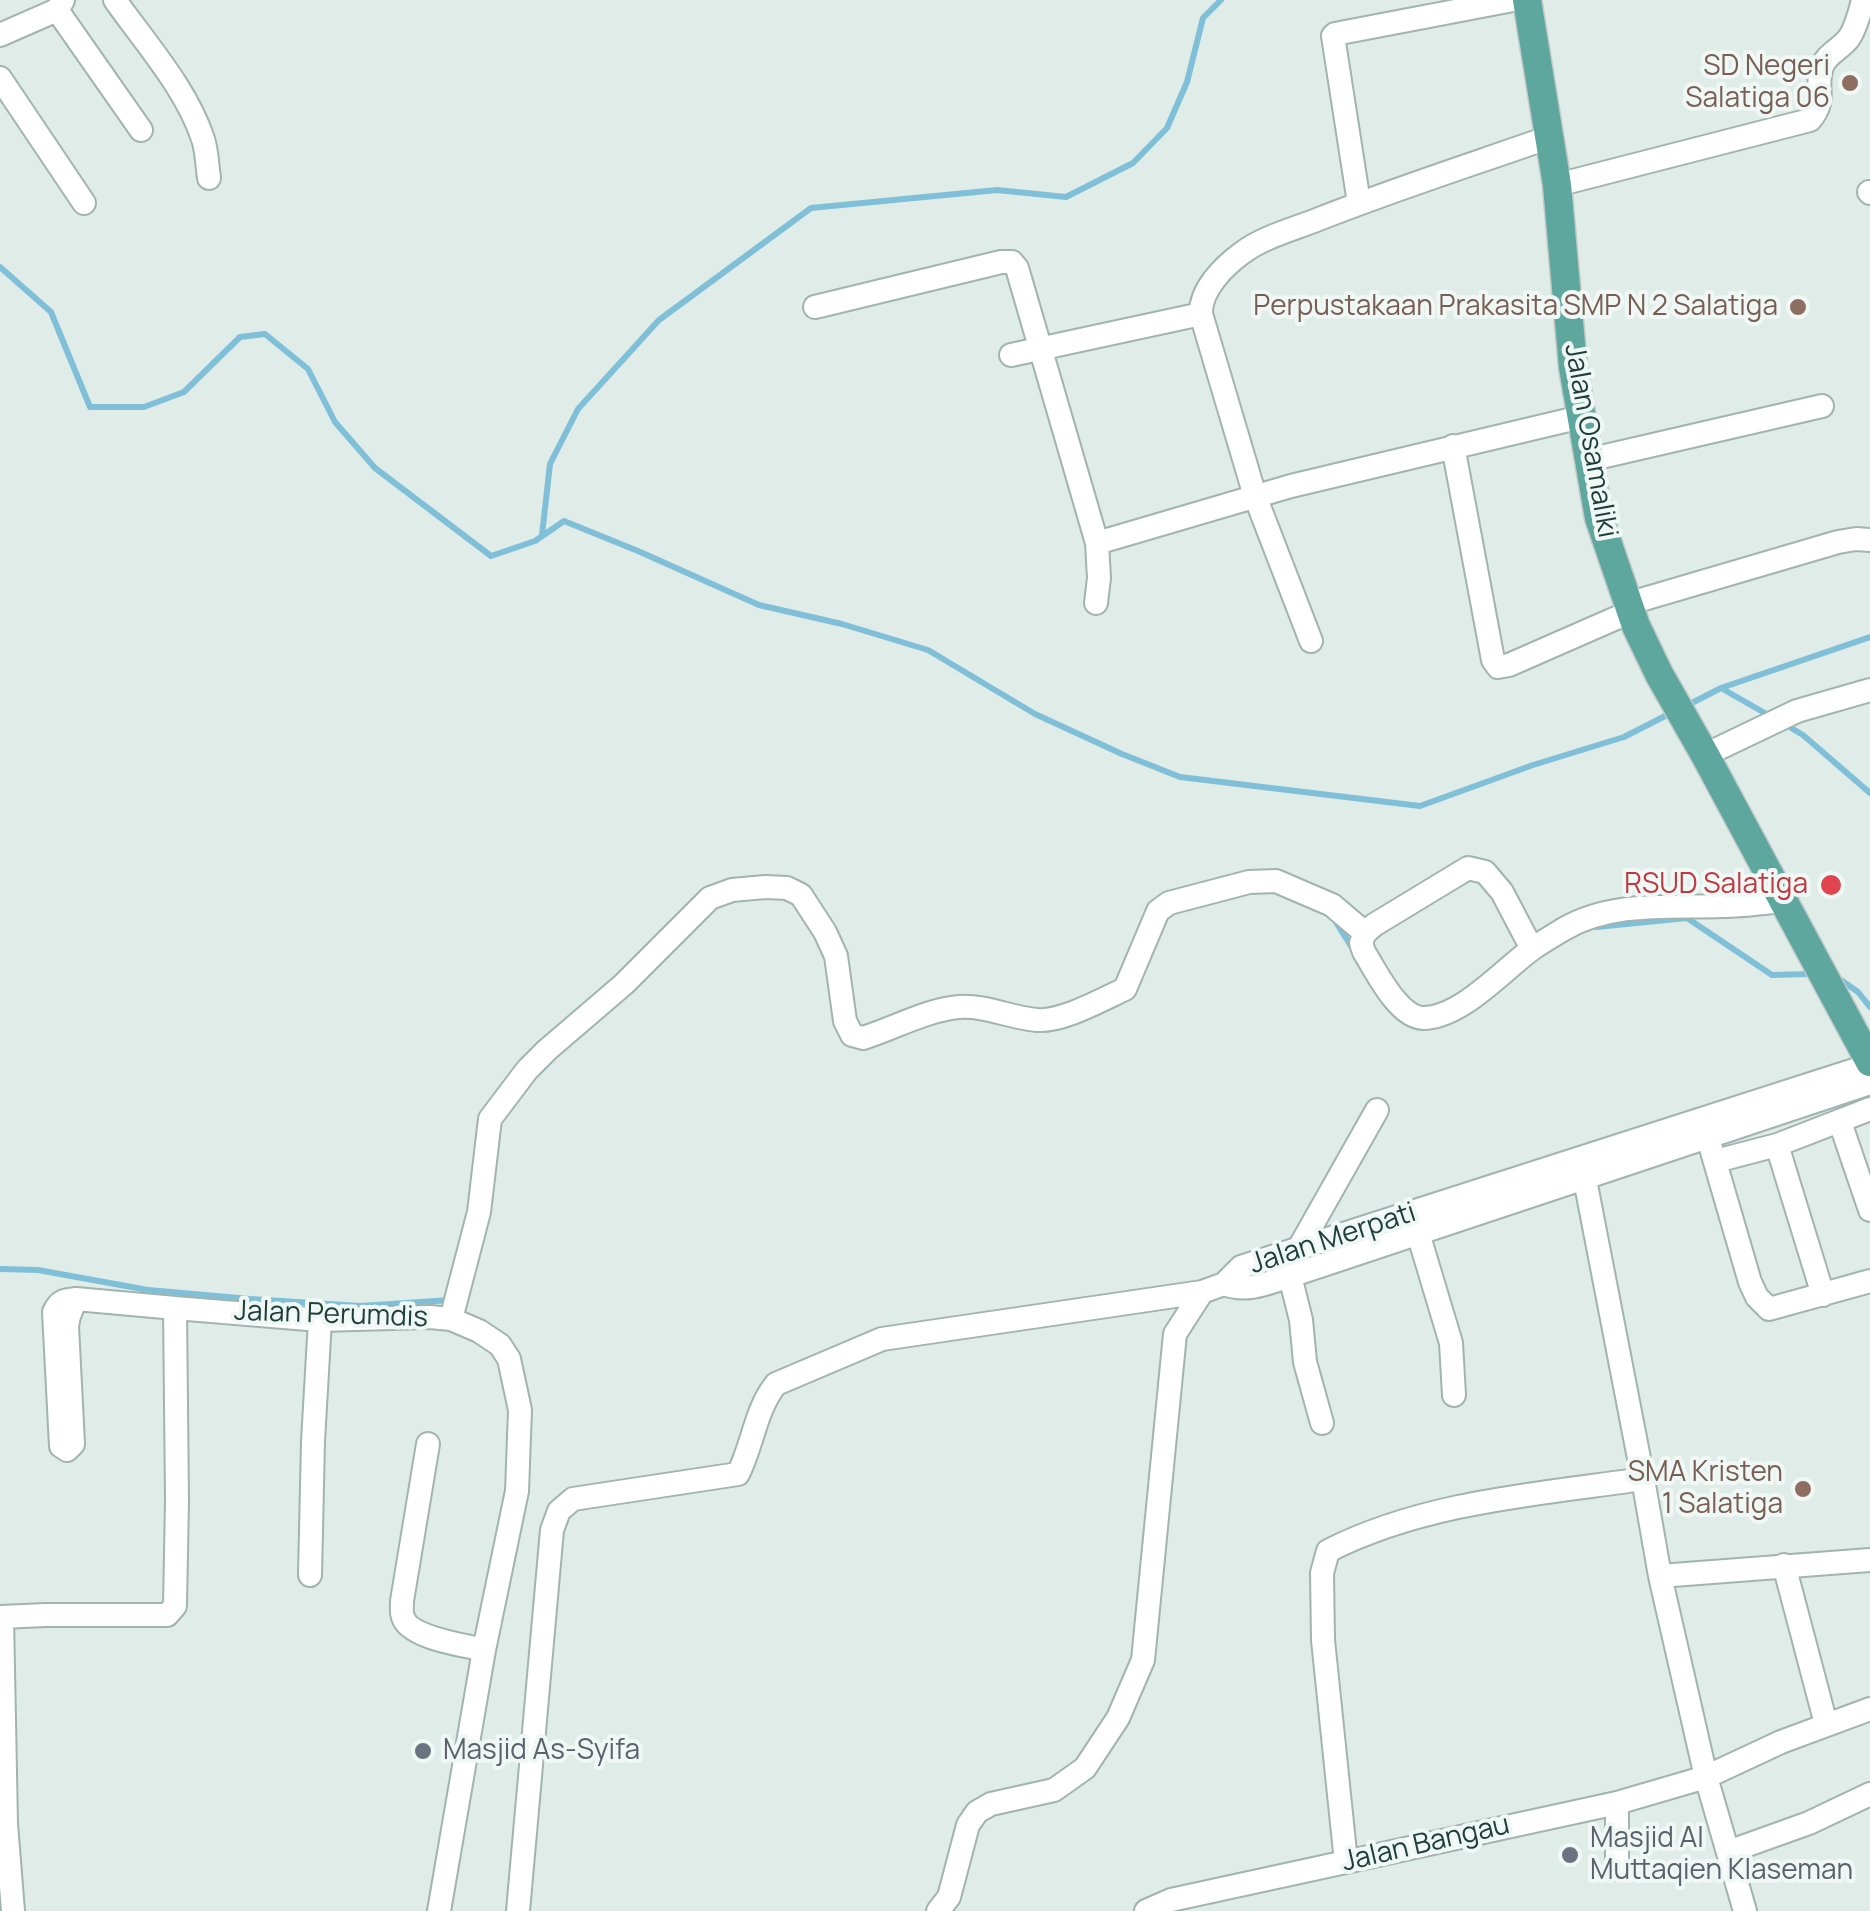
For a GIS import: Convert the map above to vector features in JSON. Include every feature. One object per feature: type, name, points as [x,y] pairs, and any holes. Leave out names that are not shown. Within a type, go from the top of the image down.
[{"type":"main road","name":"Jalan Osamaliki","points":[[1528,1],[1557,185],[1573,366],[1599,518],[1629,608],[1659,674],[1870,1063]]},
{"type":"street","points":[[115,0],[195,119],[204,143],[209,178]]},
{"type":"street","points":[[1557,185],[1810,120],[1821,101],[1820,72],[1824,60],[1849,38],[1863,0]]},
{"type":"street","points":[[1359,203],[1332,36],[1528,1]]},
{"type":"street","points":[[0,35],[60,5],[141,130]]},
{"type":"street","points":[[0,78],[84,203]]},
{"type":"street","points":[[1312,641],[1255,496],[1200,301],[1242,253],[1259,243],[1359,203],[1550,137]]},
{"type":"street","points":[[815,306],[1000,262],[1012,262],[1018,268],[1097,543],[1096,602]]},
{"type":"street","points":[[1010,355],[1201,314]]},
{"type":"street","points":[[1588,460],[1822,406]]},
{"type":"street","points":[[1097,543],[1255,496],[1581,417]]},
{"type":"street","points":[[1453,446],[1498,667],[1629,608],[1838,542],[1870,540]]},
{"type":"street","points":[[1699,744],[1768,727],[1797,711],[1870,690]]},
{"type":"street","points":[[1532,949],[1502,892],[1484,872],[1468,868],[1374,924],[1361,943],[1396,1002],[1407,1014],[1423,1018],[1449,1011],[1474,996],[1532,949],[1569,926],[1630,908],[1783,901]]},
{"type":"street","points":[[455,1306],[479,1212],[490,1119],[527,1070],[624,984],[710,898],[732,890],[765,888],[787,888],[802,895],[836,956],[845,1021],[852,1036],[862,1038],[939,1010],[966,1006],[1040,1020],[1096,1002],[1125,990],[1158,911],[1169,904],[1250,882],[1276,881],[1332,905],[1365,933]]},
{"type":"street","name":"Jalan Merpati","points":[[1213,1288],[1250,1289],[1418,1233],[1870,1063]]},
{"type":"street","name":"Jalan Merpati","points":[[1213,1288],[1241,1267],[1299,1248],[1583,1168],[1708,1138],[1870,1083]]},
{"type":"street","points":[[1299,1248],[1377,1110]]},
{"type":"street","points":[[1716,1161],[1777,1145],[1870,1110]]},
{"type":"street","points":[[1840,1122],[1870,1210]]},
{"type":"street","points":[[1708,1138],[1750,1282],[1768,1308],[1870,1281]]},
{"type":"street","points":[[1777,1145],[1822,1295]]},
{"type":"street","points":[[1583,1168],[1660,1576],[1706,1778],[1745,1911]]},
{"type":"street","points":[[1418,1233],[1452,1343],[1454,1394]]},
{"type":"street","points":[[1290,1276],[1298,1304],[1305,1362],[1322,1423]]},
{"type":"street","points":[[518,1911],[552,1530],[559,1511],[574,1498],[735,1476],[742,1468],[755,1424],[776,1384],[882,1339],[1213,1288]]},
{"type":"street","points":[[938,1911],[948,1898],[968,1825],[977,1812],[992,1804],[1054,1790],[1085,1768],[1118,1718],[1143,1660],[1174,1334],[1213,1288]]},
{"type":"street","points":[[76,1299],[68,1316],[74,1444],[67,1450],[61,1446],[54,1312],[64,1300],[76,1299]]},
{"type":"street","name":"Jalan Perumdis","points":[[76,1299],[320,1320],[430,1316],[455,1306],[510,1360],[520,1410],[518,1491],[484,1650],[438,1911]]},
{"type":"street","points":[[14,1911],[6,1824],[1,1617],[167,1615],[175,1606],[175,1308]]},
{"type":"street","points":[[310,1575],[320,1320]]},
{"type":"street","points":[[428,1444],[402,1600],[403,1618],[412,1630],[424,1635],[484,1650]]},
{"type":"street","points":[[1346,1862],[1323,1640],[1322,1572],[1328,1552],[1405,1520],[1502,1499],[1644,1478]]},
{"type":"street","points":[[1660,1576],[1870,1560]]},
{"type":"street","points":[[1784,1566],[1826,1724]]},
{"type":"street","name":"Jalan Bangau","points":[[1146,1911],[1171,1900],[1617,1803],[1706,1778],[1826,1724],[1870,1709]]},
{"type":"street","points":[[1728,1852],[1870,1794]]},
{"type":"street","points":[[1617,1803],[1617,1869]]},
{"type":"waterway","points":[[542,535],[550,464],[578,409],[659,320],[811,208],[997,190],[1066,197],[1133,163],[1167,128],[1187,82],[1203,18],[1221,0]]},
{"type":"waterway","points":[[0,267],[51,312],[90,407],[144,407],[184,392],[240,337],[265,334],[308,369],[335,422],[375,468],[491,556],[535,541],[564,521],[759,605],[928,650],[1035,714],[1180,777],[1420,806],[1624,737],[1673,712]]},
{"type":"waterway","points":[[1684,707],[1721,688],[1870,637]]},
{"type":"waterway","points":[[1721,688],[1770,716]]},
{"type":"waterway","points":[[1786,725],[1870,793]]},
{"type":"waterway","points":[[1596,927],[1687,918],[1772,975],[1811,974]]},
{"type":"waterway","points":[[1334,919],[1354,951]]},
{"type":"waterway","points":[[1838,978],[1858,992],[1870,1007]]},
{"type":"waterway","points":[[0,1269],[38,1270],[148,1290],[250,1299],[360,1306],[451,1300]]},
{"type":"place","name":"SD Negeri Salatiga 06","points":[[1850,83]]},
{"type":"place","name":"Perpustakaan Prakasita SMP N 2 Salatiga","points":[[1798,307]]},
{"type":"place","name":"RSUD Salatiga","points":[[1831,885]]},
{"type":"place","name":"SMA Kristen 1 Salatiga","points":[[1803,1489]]},
{"type":"place","name":"Masjid As-Syifa","points":[[423,1751]]},
{"type":"place","name":"Masjid Al Muttaqien Klaseman","points":[[1570,1855]]}]
